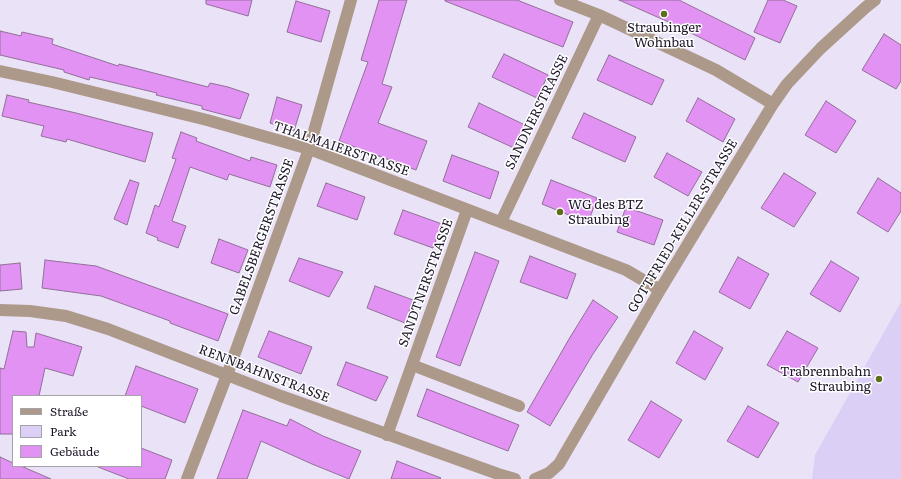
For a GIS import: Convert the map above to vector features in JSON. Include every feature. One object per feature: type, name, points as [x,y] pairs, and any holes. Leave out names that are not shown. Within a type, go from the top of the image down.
[{"type":"street","name":"GABELSBERGERSTRASSE","points":[[186,479],[227,375],[309,149],[351,0]]},
{"type":"street","points":[[560,0],[600,15],[716,70],[773,104]]},
{"type":"street","name":"GOTTFRIED-KELLER-STRASSE","points":[[535,479],[549,473],[559,464],[660,290],[773,104],[788,84],[821,48],[868,2]]},
{"type":"street","name":"SANDNERSTRASSE","points":[[501,222],[600,15]]},
{"type":"street","name":"THALMAIERSTRASSE","points":[[0,71],[52,82],[207,120],[309,149],[626,270],[660,290]]},
{"type":"street","name":"SANDTNERSTRASSE","points":[[387,435],[467,210]]},
{"type":"street","name":"RENNBAHNSTRASSE","points":[[0,310],[30,311],[66,316],[108,329],[387,435],[515,479]]},
{"type":"street","name":"SANDTNERSTRASSE","points":[[412,365],[519,406]]},
{"type":"green space","name":"Trabrennbahn Straubing","points":[[901,302],[901,479],[812,479],[815,455]]},
{"type":"building","points":[[206,0],[252,0],[248,16],[206,4]]},
{"type":"building","points":[[379,0],[407,0],[382,84],[392,87],[378,123],[427,141],[416,170],[339,141],[368,62],[361,60]]},
{"type":"building","points":[[445,0],[517,0],[573,22],[563,47]]},
{"type":"building","points":[[619,0],[679,0],[755,38],[745,60],[673,24]]},
{"type":"building","points":[[768,0],[783,0],[797,6],[780,43],[754,32]]},
{"type":"building","points":[[296,1],[330,11],[321,42],[287,32]]},
{"type":"building","points":[[0,31],[21,36],[22,32],[53,39],[52,44],[118,66],[119,64],[208,87],[210,83],[249,94],[240,119],[202,109],[202,106],[156,95],[157,93],[90,77],[89,80],[64,72],[64,70],[0,55]]},
{"type":"building","points":[[884,34],[901,45],[901,81],[896,89],[862,70]]},
{"type":"building","points":[[504,54],[548,75],[537,98],[492,77]]},
{"type":"building","points":[[609,55],[664,80],[652,105],[597,80]]},
{"type":"building","points":[[7,95],[29,100],[28,102],[153,133],[145,162],[67,139],[66,142],[41,136],[44,126],[2,116]]},
{"type":"building","points":[[277,97],[302,105],[294,131],[270,123]]},
{"type":"building","points":[[698,98],[735,119],[723,142],[686,121]]},
{"type":"building","points":[[826,101],[856,121],[836,153],[805,135]]},
{"type":"building","points":[[479,103],[525,125],[514,148],[468,127]]},
{"type":"building","points":[[584,113],[636,137],[625,162],[572,138]]},
{"type":"building","points":[[181,132],[197,138],[196,141],[250,161],[251,157],[277,165],[270,187],[229,174],[227,180],[190,167],[172,221],[186,226],[178,248],[157,240],[158,238],[146,233],[155,205],[159,207],[176,159],[172,158]]},
{"type":"building","points":[[667,153],[702,172],[688,196],[654,177]]},
{"type":"building","points":[[452,155],[499,172],[490,199],[443,181]]},
{"type":"building","points":[[784,173],[816,193],[794,227],[761,208]]},
{"type":"building","points":[[878,178],[901,193],[901,211],[888,232],[857,213]]},
{"type":"building","points":[[130,180],[139,183],[127,225],[114,219]]},
{"type":"building","points":[[551,180],[597,198],[588,223],[542,204]]},
{"type":"building","points":[[326,183],[365,197],[357,220],[317,206]]},
{"type":"building","points":[[626,207],[663,220],[654,245],[617,232]]},
{"type":"building","points":[[403,210],[442,224],[433,248],[394,234]]},
{"type":"building","points":[[219,239],[248,250],[239,273],[211,263]]},
{"type":"building","points":[[475,252],[499,261],[460,366],[436,357]]},
{"type":"building","points":[[530,256],[576,274],[567,299],[520,282]]},
{"type":"building","points":[[738,257],[769,274],[750,309],[719,292]]},
{"type":"building","points":[[299,258],[343,272],[329,297],[289,281]]},
{"type":"building","points":[[45,260],[96,266],[228,314],[218,341],[170,323],[170,321],[101,296],[42,288]]},
{"type":"building","points":[[831,261],[859,278],[840,312],[810,294]]},
{"type":"building","points":[[20,263],[22,289],[0,291],[0,265]]},
{"type":"building","points":[[375,286],[413,300],[405,323],[367,308]]},
{"type":"building","points":[[593,300],[618,317],[593,354],[550,426],[527,412]]},
{"type":"building","points":[[13,331],[26,332],[27,347],[34,347],[36,333],[82,347],[73,376],[45,368],[39,395],[12,395],[12,434],[0,434],[0,368],[4,369]]},
{"type":"building","points":[[269,331],[312,347],[301,374],[258,357]]},
{"type":"building","points":[[694,331],[723,348],[705,380],[676,363]]},
{"type":"building","points":[[787,331],[818,348],[798,382],[767,365]]},
{"type":"building","points":[[346,362],[388,377],[376,401],[337,385]]},
{"type":"building","points":[[136,366],[198,389],[185,423],[142,406],[142,395],[125,395]]},
{"type":"building","points":[[427,389],[519,425],[508,451],[417,416]]},
{"type":"building","points":[[651,401],[682,420],[659,458],[628,440]]},
{"type":"building","points":[[748,406],[779,423],[758,458],[727,441]]},
{"type":"building","points":[[243,410],[287,426],[290,419],[323,436],[361,451],[349,479],[261,441],[247,479],[217,479]]},
{"type":"building","points":[[142,448],[172,460],[165,479],[129,479],[98,467],[142,467]]},
{"type":"building","points":[[0,457],[12,463],[12,467],[23,467],[51,479],[0,479]]},
{"type":"building","points":[[397,461],[441,478],[391,479]]},
{"type":"place","name":"Straubinger Wohnbau","points":[[664,14]]},
{"type":"place","name":"WG des BTZ Straubing","points":[[560,212]]},
{"type":"place","name":"Trabrennbahn Straubing","points":[[879,379]]}]
